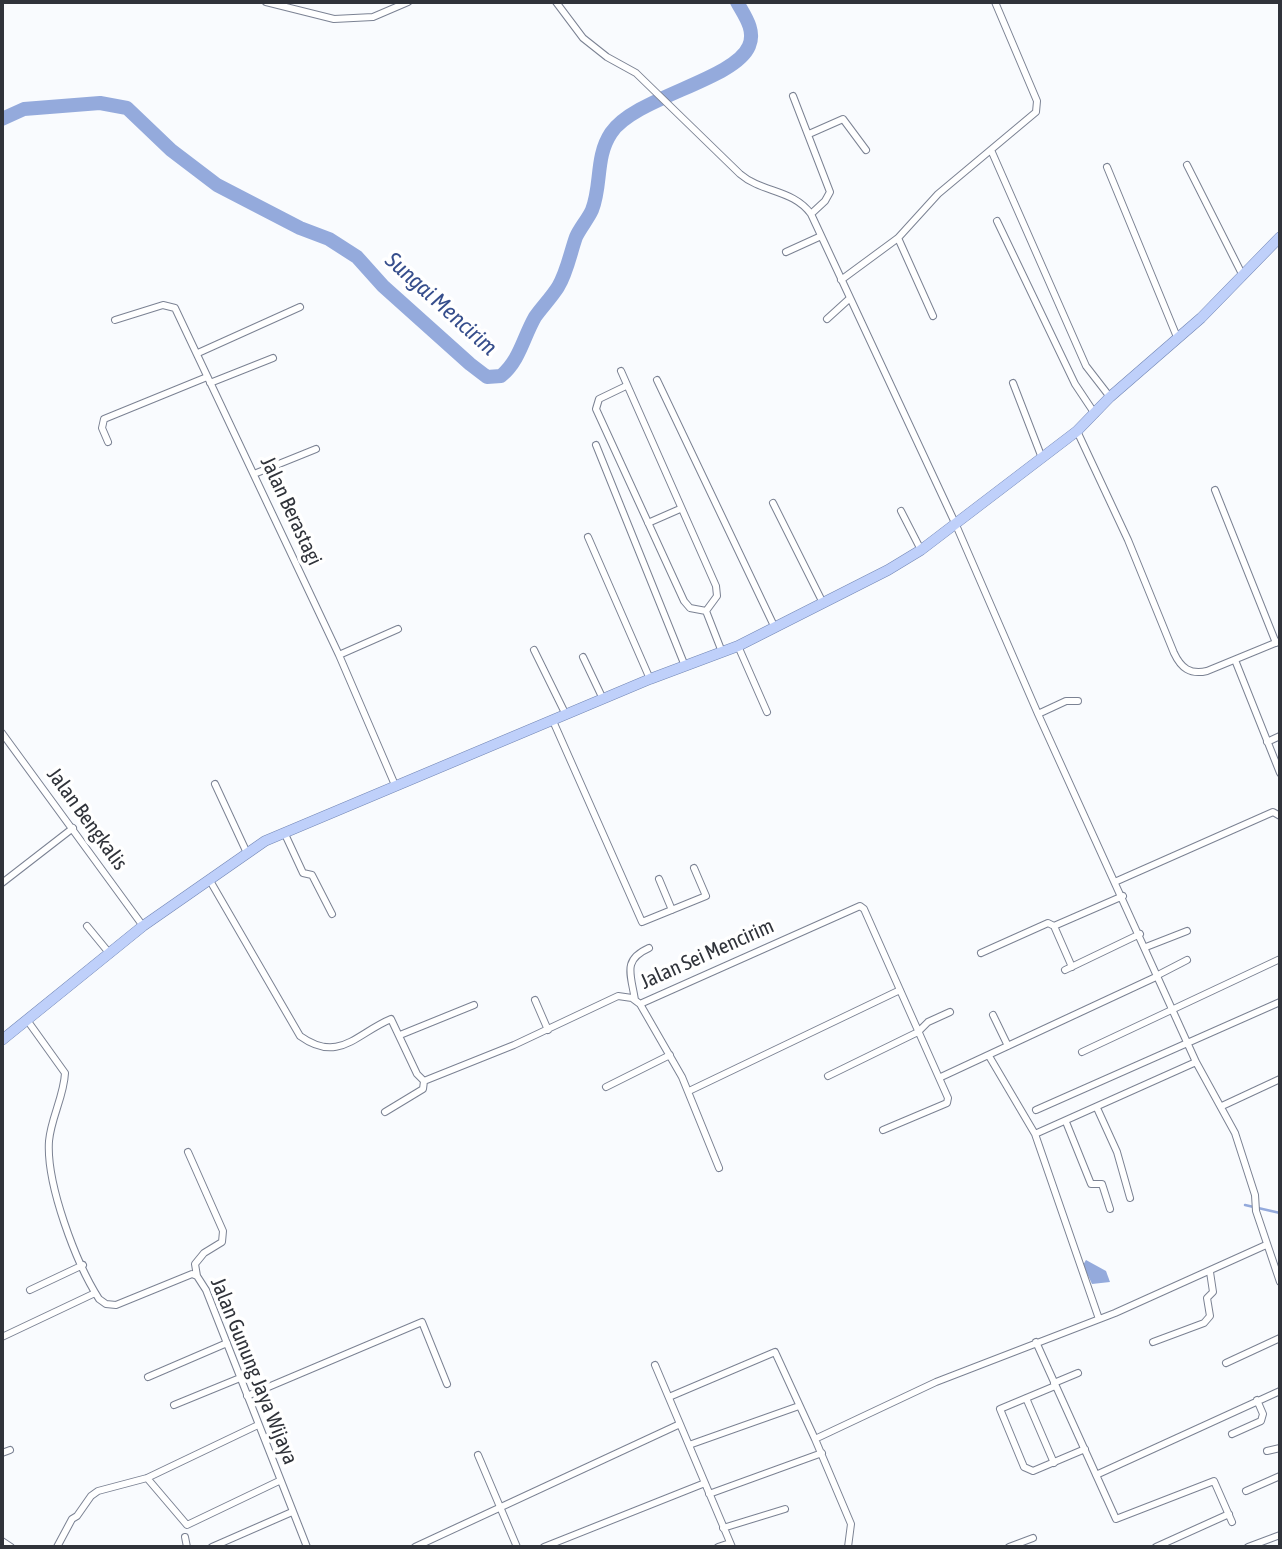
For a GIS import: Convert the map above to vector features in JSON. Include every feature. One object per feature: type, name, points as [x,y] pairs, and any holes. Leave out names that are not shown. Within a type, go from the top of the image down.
[{"type":"main road","points":[[2,1040],[143,926],[247,853],[284,832],[650,679],[738,646],[920,550],[1043,460],[1077,431],[1110,397],[1243,276],[1280,237]]},
{"type":"street","points":[[266,2],[334,19],[373,17],[408,2]]},
{"type":"street","points":[[556,2],[571,25],[594,48],[636,73],[748,181],[759,188],[797,198],[811,214],[819,237],[956,524],[1038,714],[1123,895],[1196,1062],[1222,1106],[1242,1151],[1255,1195],[1256,1211],[1280,1282]]},
{"type":"street","points":[[841,280],[898,238],[938,194],[1038,106],[999,3]]},
{"type":"street","points":[[793,96],[810,134],[830,192],[811,214]]},
{"type":"street","points":[[810,134],[843,119],[866,150]]},
{"type":"street","points":[[991,150],[1086,366],[1110,397]]},
{"type":"street","points":[[1187,164],[1243,276]]},
{"type":"street","points":[[1107,167],[1177,337]]},
{"type":"street","points":[[997,221],[1075,384],[1095,414]]},
{"type":"street","points":[[786,252],[819,237]]},
{"type":"street","points":[[898,238],[933,316]]},
{"type":"street","points":[[827,319],[849,299]]},
{"type":"street","name":"Jalan Berastagi","points":[[115,320],[163,305],[172,306],[198,353],[208,380],[339,655],[396,785]]},
{"type":"street","points":[[198,353],[300,307]]},
{"type":"street","points":[[108,442],[102,428],[104,419],[273,358]]},
{"type":"street","points":[[621,371],[716,586],[717,596],[706,611]]},
{"type":"street","points":[[657,380],[775,628]]},
{"type":"street","points":[[1013,383],[1043,460]]},
{"type":"street","points":[[626,386],[599,399],[596,404],[684,601],[690,608],[706,611]]},
{"type":"street","points":[[1077,431],[1124,530],[1174,653],[1183,668],[1198,673],[1278,642],[1215,490]]},
{"type":"street","points":[[596,445],[685,666]]},
{"type":"street","points":[[254,474],[316,449]]},
{"type":"street","points":[[773,503],[823,603]]},
{"type":"street","points":[[648,523],[680,509]]},
{"type":"street","points":[[901,511],[920,550]]},
{"type":"street","points":[[588,537],[650,679]]},
{"type":"street","points":[[706,611],[722,652]]},
{"type":"street","points":[[339,655],[398,629]]},
{"type":"street","points":[[738,646],[767,712]]},
{"type":"street","points":[[534,650],[566,715]]},
{"type":"street","points":[[583,657],[603,699]]},
{"type":"street","points":[[1235,660],[1280,773]]},
{"type":"street","points":[[1038,714],[1066,701],[1078,701]]},
{"type":"street","points":[[553,721],[642,922],[706,896],[694,868]]},
{"type":"street","name":"Jalan Bengkalis","points":[[2,733],[5,743],[74,828],[143,926]]},
{"type":"street","points":[[1267,742],[1280,736]]},
{"type":"street","points":[[215,784],[247,853]]},
{"type":"street","points":[[1116,881],[1273,812],[1280,816]]},
{"type":"street","points":[[2,883],[74,828]]},
{"type":"street","points":[[284,832],[303,873],[312,875],[332,914]]},
{"type":"street","points":[[209,879],[300,1036],[315,1046],[335,1047],[366,1035],[375,1025],[391,1018],[413,1067],[424,1081],[423,1089],[385,1112]]},
{"type":"street","points":[[659,879],[672,909]]},
{"type":"street","points":[[1054,926],[1123,895]]},
{"type":"street","name":"Jalan Sei Mencirim","points":[[424,1081],[548,1030],[618,996],[638,1002],[856,905],[864,909],[918,1032],[941,1077]]},
{"type":"street","points":[[981,953],[1048,923],[1054,926],[1069,968],[1140,934]]},
{"type":"street","points":[[87,926],[110,954]]},
{"type":"street","points":[[1146,947],[1187,931]]},
{"type":"street","points":[[649,948],[631,958],[638,1002],[689,1091],[719,1168]]},
{"type":"street","points":[[1082,1052],[1280,959]]},
{"type":"street","points":[[883,1130],[947,1103],[941,1077],[1187,960]]},
{"type":"street","points":[[689,1091],[900,990]]},
{"type":"street","points":[[535,1000],[548,1030]]},
{"type":"street","points":[[1036,1110],[1280,1002]]},
{"type":"street","points":[[400,1035],[474,1005]]},
{"type":"street","points":[[828,1076],[918,1032],[928,1022],[950,1012]]},
{"type":"street","points":[[993,1015],[1008,1046]]},
{"type":"street","points":[[2,1337],[95,1293],[62,1215],[51,1170],[49,1142],[65,1073],[27,1020]]},
{"type":"street","points":[[606,1087],[670,1055]]},
{"type":"street","points":[[989,1056],[1035,1134],[1099,1319]]},
{"type":"street","points":[[1035,1134],[1196,1062]]},
{"type":"street","points":[[1222,1106],[1280,1079]]},
{"type":"street","points":[[1097,1108],[1117,1152],[1130,1198]]},
{"type":"street","points":[[1066,1122],[1091,1184],[1112,1181]]},
{"type":"street","points":[[188,1152],[223,1231],[222,1242],[204,1253],[195,1264],[197,1276]]},
{"type":"street","points":[[1102,1184],[1111,1209]]},
{"type":"street","points":[[815,1439],[936,1382],[1099,1319],[1266,1245]]},
{"type":"street","points":[[30,1290],[83,1265]]},
{"type":"street","points":[[1153,1342],[1204,1323],[1211,1310],[1207,1298],[1213,1292],[1210,1272]]},
{"type":"street","name":"Jalan Gunung Jaya Wijaya","points":[[95,1293],[106,1304],[116,1305],[192,1274],[197,1276],[206,1290],[307,1547]]},
{"type":"street","points":[[247,1396],[422,1322],[447,1384]]},
{"type":"street","points":[[1226,1363],[1280,1338]]},
{"type":"street","points":[[1036,1342],[1116,1519],[1214,1481],[1232,1522]]},
{"type":"street","points":[[148,1377],[226,1343]]},
{"type":"street","points":[[668,1397],[775,1352],[822,1453],[851,1524],[848,1547]]},
{"type":"street","points":[[655,1365],[731,1545],[718,1547]]},
{"type":"street","points":[[1077,1373],[1003,1407],[1000,1413],[1024,1467],[1033,1471],[1085,1450]]},
{"type":"street","points":[[174,1405],[240,1378]]},
{"type":"street","points":[[1096,1475],[1280,1391]]},
{"type":"street","points":[[1026,1398],[1054,1463]]},
{"type":"street","points":[[1232,1434],[1261,1421],[1263,1414],[1257,1401]]},
{"type":"street","points":[[689,1445],[799,1406]]},
{"type":"street","points":[[415,1547],[680,1424]]},
{"type":"street","points":[[57,1547],[72,1519],[77,1517],[91,1496],[98,1491],[147,1478],[258,1425]]},
{"type":"street","points":[[1267,1451],[1280,1448]]},
{"type":"street","points":[[2,1453],[10,1450]]},
{"type":"street","points":[[709,1494],[822,1453]]},
{"type":"street","points":[[478,1455],[517,1547]]},
{"type":"street","points":[[1246,1491],[1280,1476]]},
{"type":"street","points":[[147,1478],[187,1525],[279,1481]]},
{"type":"street","points":[[544,1547],[705,1483]]},
{"type":"street","points":[[723,1528],[785,1509]]},
{"type":"street","points":[[212,1547],[292,1512]]},
{"type":"street","points":[[1156,1547],[1229,1514]]},
{"type":"street","points":[[1248,1547],[1280,1535]]},
{"type":"street","points":[[185,1537],[187,1547]]},
{"type":"street","points":[[1009,1547],[1033,1538]]},
{"type":"street","points":[[2,1541],[11,1547]]},
{"type":"water","points":[[1086,1260],[1106,1271],[1110,1282],[1092,1284],[1083,1265]]},
{"type":"waterway","name":"Sungai Mencirim","points":[[2,119],[24,109],[100,103],[127,108],[171,150],[217,185],[300,228],[329,239],[357,257],[383,286],[470,364],[487,377],[501,376],[517,356],[535,317],[561,281],[576,237],[592,210],[603,152],[611,133],[623,120],[641,109],[706,79],[740,58],[749,46],[751,34],[737,2]]},
{"type":"waterway","points":[[1245,1205],[1280,1213]]}]
